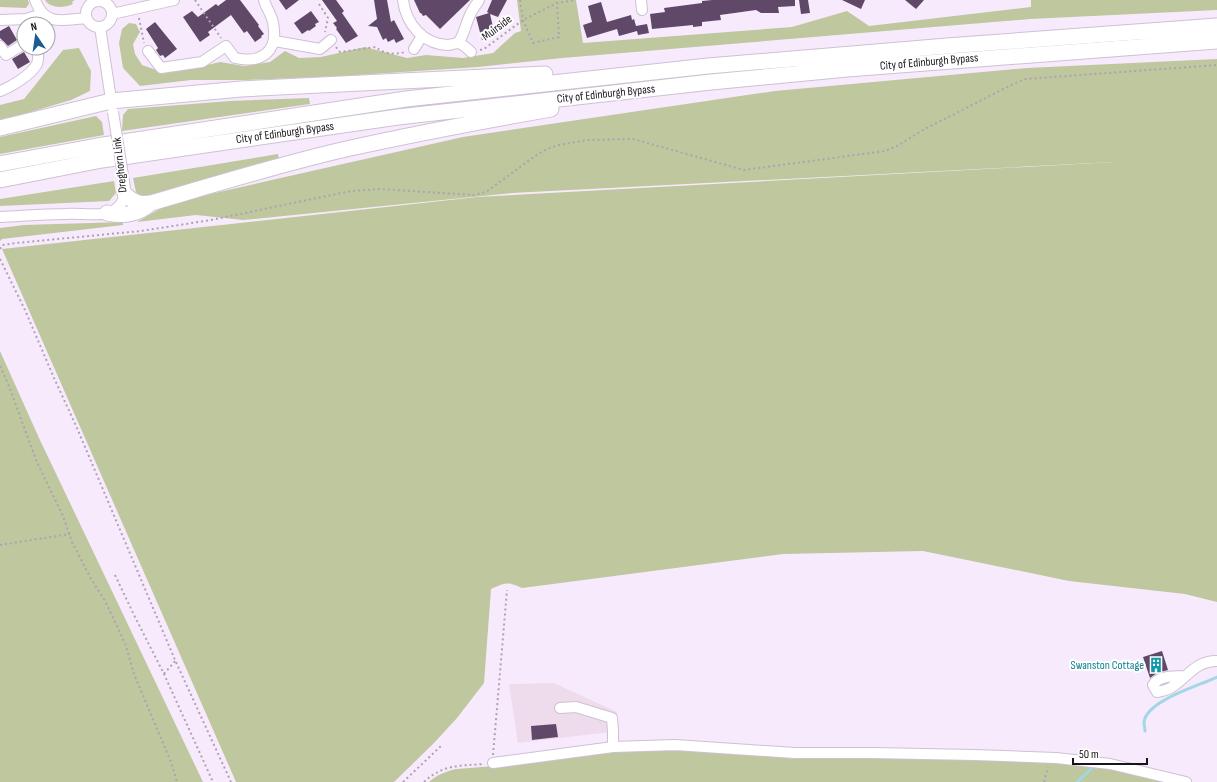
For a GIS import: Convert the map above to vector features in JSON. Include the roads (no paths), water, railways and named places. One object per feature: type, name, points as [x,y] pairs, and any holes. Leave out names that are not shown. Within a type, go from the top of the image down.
[{"type":"highway","name":"City of Edinburgh Bypass","points":[[0,164],[97,146],[406,99],[708,66],[947,46],[1217,26]]},
{"type":"highway","name":"City of Edinburgh Bypass","points":[[0,180],[102,160],[398,117],[711,82],[933,62],[1217,41]]},
{"type":"highway","points":[[0,128],[112,106],[241,89],[708,66]]},
{"type":"highway","points":[[125,191],[130,199],[136,203],[151,203],[233,179],[360,146],[456,126],[711,82]]},
{"type":"highway","points":[[107,213],[118,215],[133,214],[144,210],[151,203]]},
{"type":"street","points":[[0,20],[26,19],[42,14],[35,0]]},
{"type":"street","points":[[112,14],[174,0]]},
{"type":"street","points":[[148,51],[161,68],[202,62],[226,46],[235,58],[244,60],[262,57],[271,48],[274,41],[275,32],[273,21],[264,0]]},
{"type":"street","points":[[403,0],[405,12],[409,21],[422,36],[434,42],[448,45],[458,43],[462,37],[465,25],[478,0]]},
{"type":"street","points":[[96,1],[105,3],[111,9],[112,14],[110,21],[104,26],[100,27],[91,25],[86,18],[87,9],[96,1]]},
{"type":"street","points":[[56,21],[86,18]]},
{"type":"street","name":"Dreghorn Link","points":[[100,27],[125,191],[120,205],[107,213]]},
{"type":"street","points":[[414,48],[422,36]]},
{"type":"street","points":[[274,41],[320,49],[331,40]]},
{"type":"street","points":[[458,43],[471,52]]},
{"type":"street","points":[[0,46],[6,55],[16,49]]},
{"type":"street","points":[[0,91],[10,87],[31,72],[37,64],[38,56]]},
{"type":"street","points":[[0,217],[107,213]]},
{"type":"street","points":[[1185,676],[1198,666],[1208,661],[1217,661]]},
{"type":"street","points":[[560,708],[576,707],[612,718],[613,747]]},
{"type":"street","points":[[493,763],[613,747],[675,745],[795,753],[873,753],[1050,758],[1110,764],[1186,782]]},
{"type":"waterway","points":[[1145,731],[1144,722],[1147,714],[1154,707],[1164,700],[1217,677]]},
{"type":"waterway","points":[[1077,782],[1091,769]]},
{"type":"place","name":"Swanston Cottage","points":[[1156,665]]}]
